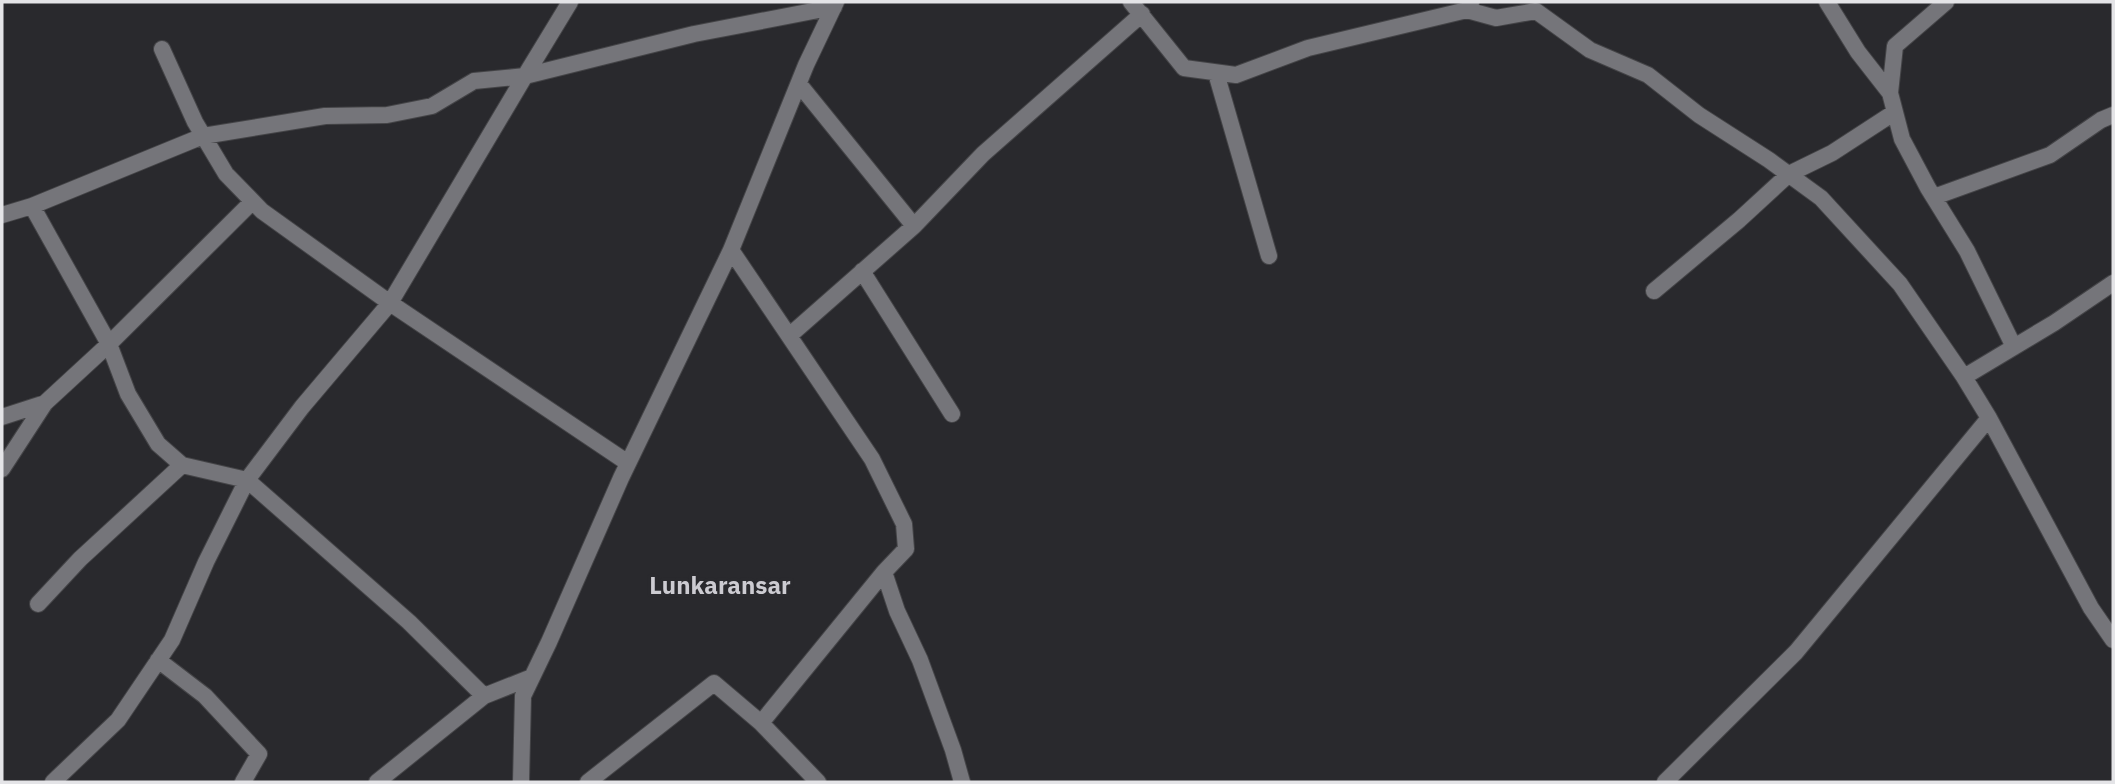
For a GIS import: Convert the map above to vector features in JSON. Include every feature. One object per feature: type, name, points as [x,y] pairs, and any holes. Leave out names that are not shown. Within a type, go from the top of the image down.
[{"type":"street","points":[[53,782],[118,720],[172,640],[206,562],[247,480],[302,407],[390,303],[570,2]]},
{"type":"street","points":[[1827,2],[1858,52],[1890,93]]},
{"type":"street","points":[[1946,2],[1895,46],[1890,93],[1902,139],[1967,251],[2014,347]]},
{"type":"street","points":[[2,215],[32,206],[203,136],[325,117],[387,115],[432,106],[474,81],[525,76],[694,34],[835,4]]},
{"type":"street","points":[[521,782],[523,696],[628,463],[731,250],[835,4]]},
{"type":"street","points":[[789,336],[914,226],[983,154],[1136,5],[1184,68],[1236,75],[1308,48],[1469,6],[1496,18],[1542,6],[1590,50],[1648,75],[1699,115],[1821,198],[1900,284],[1989,418],[2091,608],[2113,640]]},
{"type":"street","points":[[162,49],[203,136],[226,174],[262,212],[390,303],[628,463]]},
{"type":"street","points":[[1216,73],[1269,256]]},
{"type":"street","points":[[799,84],[914,226]]},
{"type":"street","points":[[1654,291],[1789,174],[1832,153],[1895,113]]},
{"type":"street","points":[[1934,197],[2050,155],[2113,115]]},
{"type":"street","points":[[2,469],[46,403],[252,202]]},
{"type":"street","points":[[32,206],[108,344],[128,394],[158,444],[182,465],[247,480],[409,622],[484,696]]},
{"type":"street","points":[[731,250],[872,459],[904,524],[906,548],[761,723]]},
{"type":"street","points":[[862,271],[952,414]]},
{"type":"street","points":[[1964,377],[2054,323],[2113,283]]},
{"type":"street","points":[[2,417],[46,403]]},
{"type":"street","points":[[1665,782],[1796,652],[1989,418]]},
{"type":"street","points":[[37,604],[80,559],[182,465]]},
{"type":"street","points":[[884,572],[897,611],[920,660],[957,781]]},
{"type":"street","points":[[158,660],[205,696],[259,754],[243,782]]},
{"type":"street","points":[[377,782],[484,696],[532,677]]},
{"type":"street","points":[[589,782],[714,683],[761,723],[818,782]]},
{"type":"district","name":"Lunkaransar","points":[[720,586]]}]
